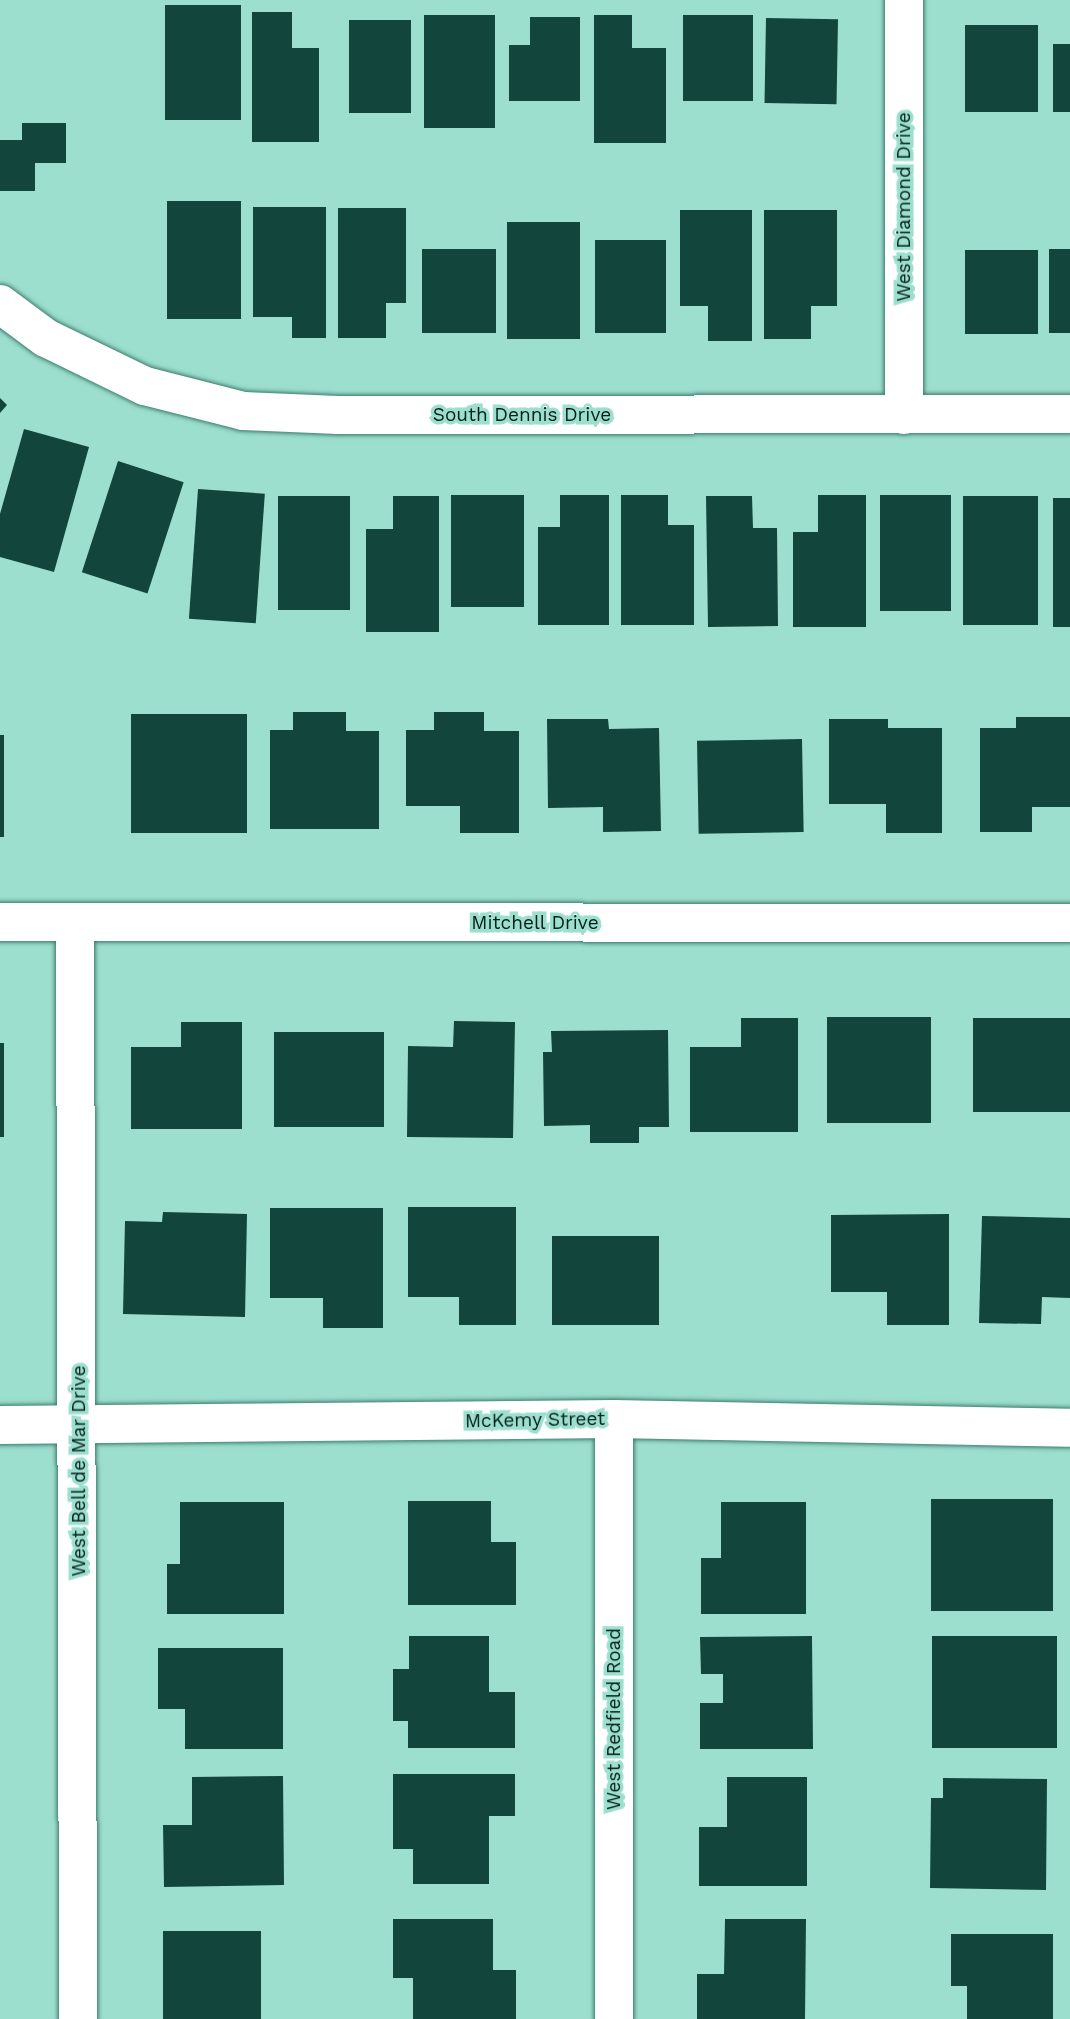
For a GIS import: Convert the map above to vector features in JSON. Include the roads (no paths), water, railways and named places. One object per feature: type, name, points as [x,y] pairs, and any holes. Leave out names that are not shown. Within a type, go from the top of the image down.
[{"type":"street","name":"West Diamond Drive","points":[[904,0],[904,415]]},
{"type":"street","name":"South Dennis Drive","points":[[0,304],[46,338],[145,386],[243,411],[338,415],[1070,415]]},
{"type":"street","name":"Mitchell Drive","points":[[0,922],[1070,923]]},
{"type":"street","name":"West Bell de Mar Drive","points":[[75,922],[80,1425],[78,2019]]},
{"type":"street","name":"McKemy Street","points":[[0,1425],[614,1419],[1070,1428]]},
{"type":"street","name":"West Redfield Road","points":[[614,1419],[614,2019]]}]
